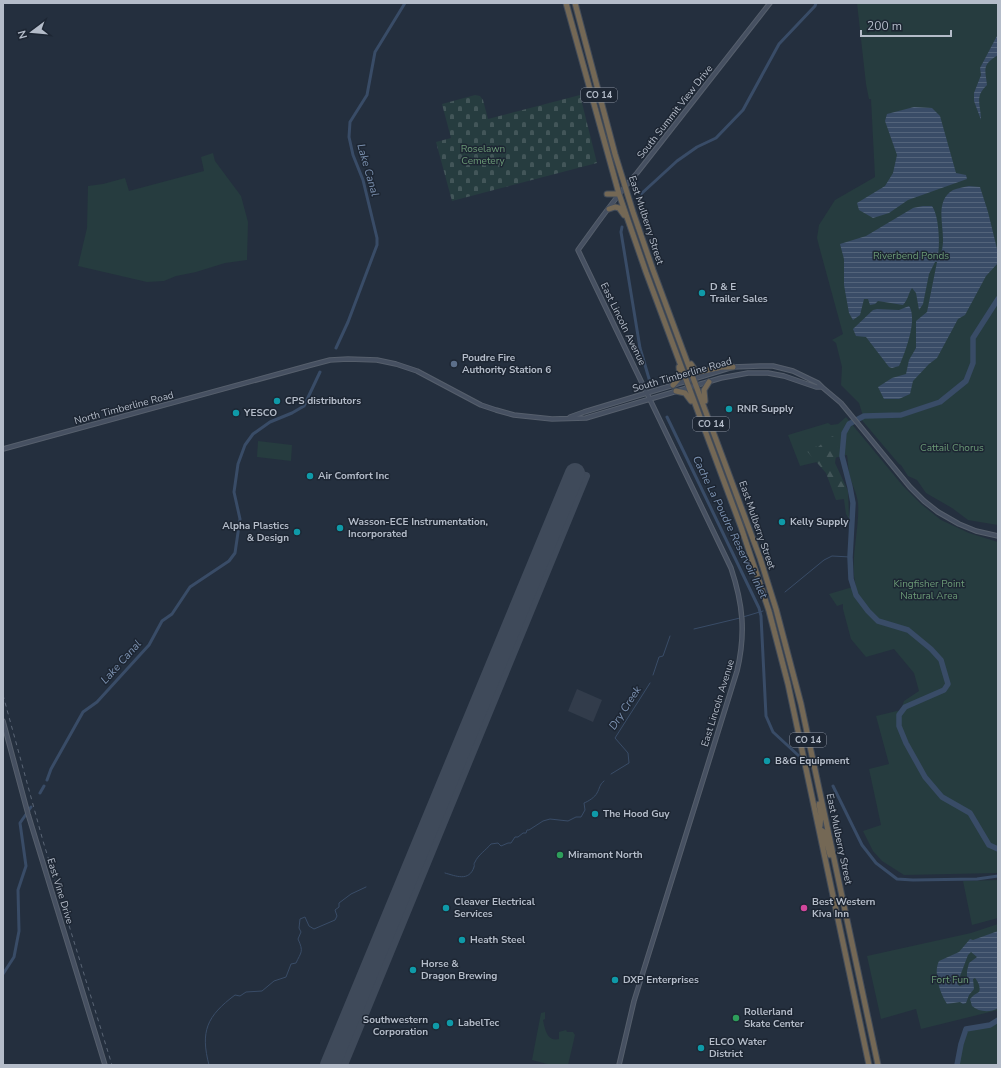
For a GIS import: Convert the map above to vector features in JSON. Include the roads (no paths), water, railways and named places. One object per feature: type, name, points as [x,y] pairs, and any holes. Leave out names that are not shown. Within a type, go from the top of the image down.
[{"type":"highway","name":"East Mulberry Street","points":[[566,3],[619,194],[632,233],[713,451],[769,611],[788,684],[869,1065]]},
{"type":"highway","name":"East Mulberry Street","points":[[575,3],[625,187],[651,263],[760,558],[775,607],[793,672],[806,729],[878,1065]]},
{"type":"highway","points":[[607,194],[619,194]]},
{"type":"highway","points":[[609,209],[615,207],[620,210],[632,233]]},
{"type":"highway","points":[[658,304],[659,315],[680,372],[678,380],[673,385]]},
{"type":"highway","points":[[669,312],[691,365],[695,370],[701,372],[722,367],[733,367]]},
{"type":"highway","points":[[708,382],[704,390],[704,398],[723,451],[725,462]]},
{"type":"highway","points":[[676,391],[685,393],[691,399],[705,436],[713,451]]},
{"type":"highway","points":[[806,729],[811,765],[821,815],[819,829],[824,832],[837,872]]},
{"type":"main road","name":"South Summit View Drive","points":[[578,250],[619,194],[770,3]]},
{"type":"main road","name":"East Lincoln Avenue","points":[[578,250],[731,568],[737,586],[742,617],[742,640],[737,670],[634,1001],[619,1065]]},
{"type":"main road","name":"South Timberline Road","points":[[323,362],[348,358],[364,358],[396,364],[417,372],[481,405],[514,415],[552,419],[586,418],[738,374],[768,373],[784,376],[822,388]]},
{"type":"main road","name":"North Timberline Road","points":[[3,449],[323,362]]},
{"type":"main road","name":"South Timberline Road","points":[[568,418],[733,367],[760,366],[784,369],[818,383],[847,410],[910,487],[938,512],[959,524],[976,531],[998,536]]},
{"type":"main road","name":"East Vine Drive","points":[[3,721],[26,808],[104,1065]]},
{"type":"water","points":[[998,34],[998,55],[987,64],[985,71],[987,85],[979,97],[981,120],[974,101],[974,93],[981,75],[980,68]]},
{"type":"water","points":[[914,107],[932,108],[940,116],[956,173],[966,175],[967,179],[908,200],[889,213],[873,218],[859,210],[857,203],[885,186],[893,173],[897,155],[885,121],[887,114]]},
{"type":"water","points":[[969,186],[980,187],[998,253],[998,263],[986,276],[965,315],[958,319],[937,358],[929,364],[913,381],[910,394],[899,399],[884,399],[878,387],[892,378],[906,374],[909,360],[916,348],[916,321],[927,312],[937,262],[935,262],[929,274],[923,304],[919,310],[916,293],[912,288],[903,305],[878,301],[875,304],[870,305],[868,299],[864,299],[860,315],[853,320],[849,313],[844,285],[844,259],[840,244],[866,236],[913,208],[932,206],[938,223],[938,254],[940,255],[943,238],[941,211],[943,203],[946,196],[953,190]]},
{"type":"water","points":[[909,306],[912,319],[910,336],[899,366],[892,368],[889,367],[866,337],[856,336],[853,329],[873,310],[899,310]]},
{"type":"water","points":[[998,931],[998,1008],[992,1011],[981,1011],[972,1006],[970,999],[980,990],[975,978],[973,979],[974,989],[969,995],[966,1003],[963,1004],[960,1002],[947,1004],[938,983],[937,966],[939,961],[959,952],[970,939],[973,940]],"holes":[[[971,952],[977,957],[969,963],[967,980],[960,986],[957,984],[968,955]]]},
{"type":"waterway","name":"Lake Canal","points":[[336,348],[348,322],[377,245],[377,238],[363,180],[353,155],[349,137],[350,122],[367,95],[375,52],[405,3]]},
{"type":"waterway","name":"Cache La Poudre Reservoir Inlet","points":[[641,194],[677,161],[697,147],[716,138],[743,110],[779,44],[815,6],[816,3]]},
{"type":"waterway","name":"Cache La Poudre Reservoir Inlet","points":[[622,227],[621,232],[640,348],[650,382]]},
{"type":"waterway","points":[[998,299],[973,338],[973,363],[966,381],[940,402],[901,415],[864,416],[849,424],[844,433],[842,456],[853,503],[850,557],[851,579],[856,595],[878,621],[908,630],[931,649],[941,660],[948,684],[944,690],[905,707],[899,715],[899,726],[906,743],[925,777],[942,797],[970,813],[989,845],[998,849]]},
{"type":"waterway","name":"Lake Canal","points":[[47,780],[51,769],[83,712],[97,702],[149,645],[162,621],[172,614],[190,587],[229,561],[235,553],[240,519],[234,492],[238,464],[245,445],[253,434],[270,422],[292,413],[304,406],[320,372]]},
{"type":"waterway","name":"Cache La Poudre Reservoir Inlet","points":[[667,417],[759,608],[761,616],[766,716],[773,732],[799,756]]},
{"type":"waterway","name":"Dry Creek","points":[[785,592],[824,560],[832,556],[850,557]]},
{"type":"waterway","name":"Dry Creek","points":[[743,617],[763,611]]},
{"type":"waterway","name":"Dry Creek","points":[[694,629],[740,618]]},
{"type":"waterway","name":"Dry Creek","points":[[653,675],[659,657],[663,656],[670,636]]},
{"type":"waterway","name":"Dry Creek","points":[[611,774],[629,763],[628,753],[615,738],[650,683]]},
{"type":"waterway","name":"Dry Creek","points":[[445,873],[462,877],[469,875],[472,872],[474,863],[478,857],[491,844],[498,843],[501,846],[511,843],[515,837],[526,833],[527,830],[543,821],[550,819],[568,821],[576,817],[581,817],[585,810],[584,803],[595,796],[604,781]]},
{"type":"waterway","name":"Lake Canal","points":[[40,793],[44,786]]},
{"type":"waterway","name":"Cache La Poudre Reservoir Inlet","points":[[833,786],[862,845],[876,863],[897,879],[977,879],[998,876]]},
{"type":"waterway","name":"Lake Canal","points":[[3,974],[14,957],[19,931],[18,890],[26,866],[20,823],[31,807]]},
{"type":"waterway","name":"Dry Creek","points":[[209,1065],[205,1043],[206,1033],[212,1017],[218,1010],[235,995],[240,996],[246,992],[262,991],[274,981],[286,977],[291,964],[296,963],[301,952],[298,939],[301,932],[299,928],[300,919],[305,917],[309,926],[314,929],[335,920],[337,916],[335,910],[339,907],[339,903],[351,894],[366,887]]},
{"type":"waterway","points":[[957,1065],[961,1044],[966,1029],[990,1025],[998,1020]]},
{"type":"railway","points":[[3,695],[43,841],[112,1065]]},
{"type":"place","name":"D & E Trailer Sales","points":[[702,293]]},
{"type":"place","name":"Poudre Fire Authority Station 6","points":[[454,364]]},
{"type":"place","name":"CPS distributors","points":[[277,401]]},
{"type":"place","name":"RNR Supply","points":[[729,409]]},
{"type":"place","name":"YESCO","points":[[236,413]]},
{"type":"place","name":"Air Comfort Inc","points":[[310,476]]},
{"type":"place","name":"Kelly Supply","points":[[782,522]]},
{"type":"place","name":"Wasson-ECE Instrumentation, Incorporated","points":[[340,528]]},
{"type":"place","name":"Alpha Plastics & Design","points":[[297,532]]},
{"type":"place","name":"B&G Equipment","points":[[767,761]]},
{"type":"place","name":"The Hood Guy","points":[[595,814]]},
{"type":"place","name":"Miramont North","points":[[560,855]]},
{"type":"place","name":"Cleaver Electrical Services","points":[[446,908]]},
{"type":"place","name":"Best Western Kiva Inn","points":[[804,908]]},
{"type":"place","name":"Heath Steel","points":[[462,940]]},
{"type":"place","name":"Horse & Dragon Brewing","points":[[413,970]]},
{"type":"place","name":"DXP Enterprises","points":[[615,980]]},
{"type":"place","name":"Rollerland Skate Center","points":[[736,1018]]},
{"type":"place","name":"LabelTec","points":[[450,1023]]},
{"type":"place","name":"Southwestern Corporation","points":[[436,1026]]},
{"type":"place","name":"ELCO Water District","points":[[701,1048]]},
{"type":"park label","name":"Roselawn Cemetery","points":[[483,154]]},
{"type":"park label","name":"Riverbend Ponds","points":[[911,256]]},
{"type":"park label","name":"Cattail Chorus","points":[[952,448]]},
{"type":"park label","name":"Kingfisher Point Natural Area","points":[[929,590]]},
{"type":"park label","name":"Fort Fun","points":[[950,980]]}]
